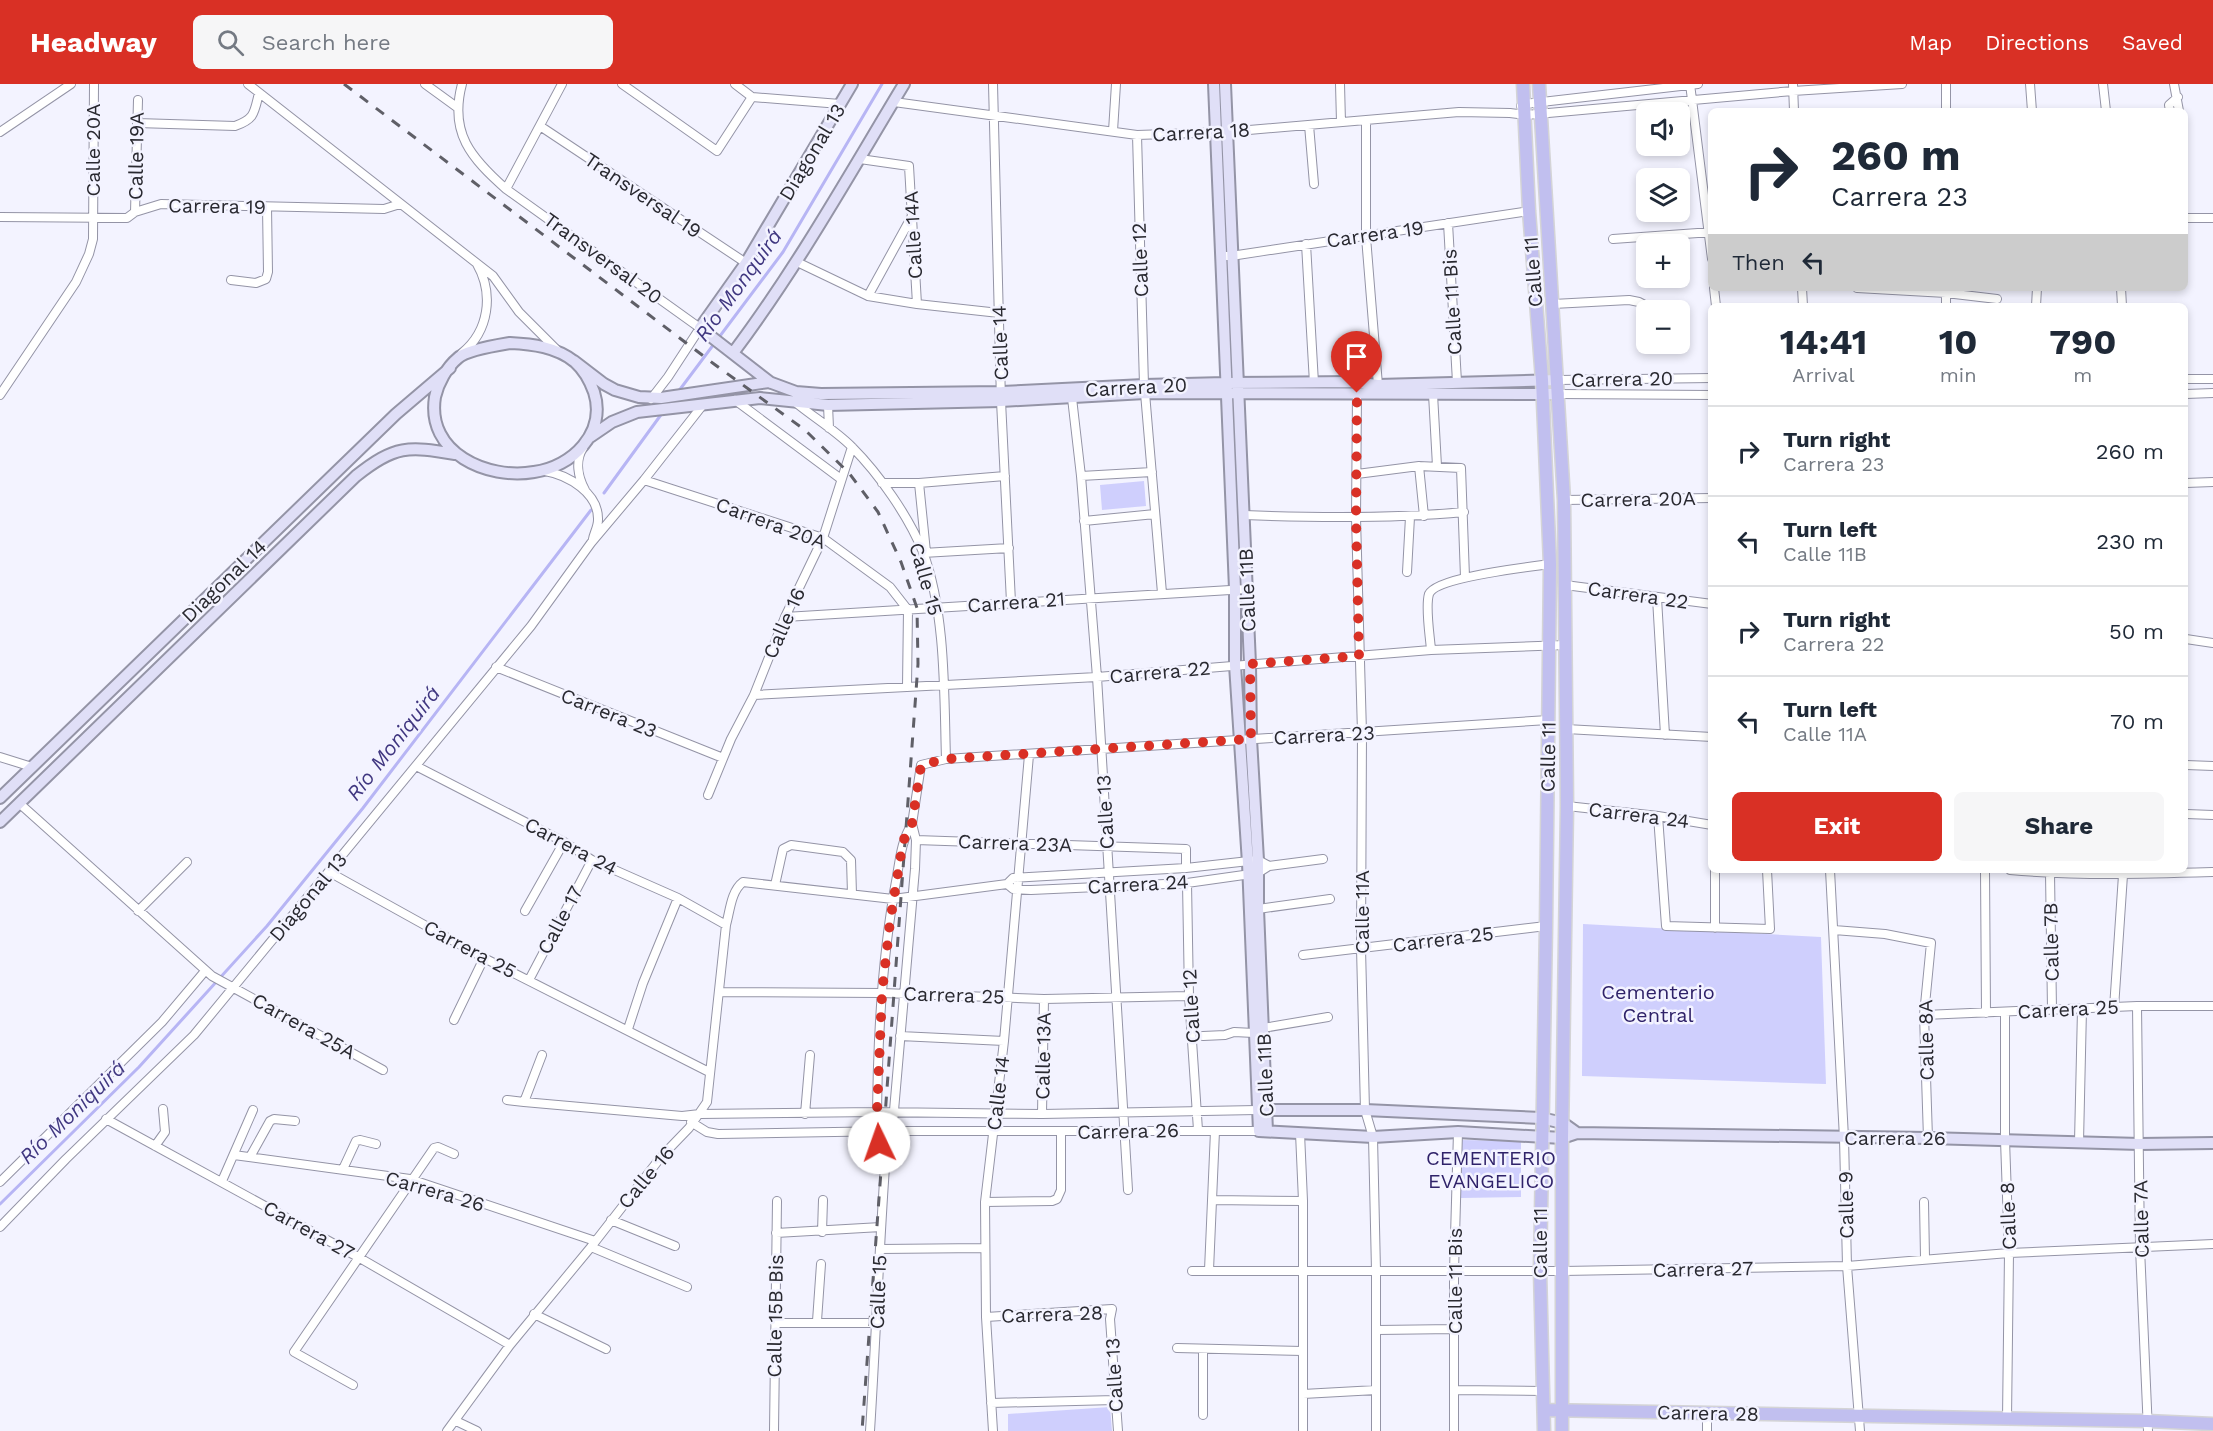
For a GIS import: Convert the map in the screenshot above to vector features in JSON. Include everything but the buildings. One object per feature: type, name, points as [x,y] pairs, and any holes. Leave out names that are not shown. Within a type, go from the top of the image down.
[{"type":"main road","name":"Calle 11","points":[[1523,84],[1529,211],[1542,380],[1550,564],[1546,926],[1541,1118],[1540,1271],[1544,1431]]},
{"type":"main road","name":"Calle 11","points":[[1539,84],[1564,500],[1567,806],[1562,1138],[1562,1431]]},
{"type":"main road","name":"Carrera 28","points":[[1544,1410],[2007,1419],[2147,1426],[2213,1424]]},
{"type":"street","points":[[0,132],[71,84]]},
{"type":"street","name":"Calle 20A","points":[[0,395],[76,282],[89,254],[93,239],[94,84]]},
{"type":"street","points":[[248,84],[493,276],[519,312],[561,354]]},
{"type":"street","points":[[425,84],[458,108]]},
{"type":"street","points":[[506,189],[562,84]]},
{"type":"street","points":[[622,84],[717,151],[752,97]]},
{"type":"street","points":[[735,84],[752,97],[840,104]]},
{"type":"street","name":"Diagonal 13","points":[[656,399],[668,377],[746,263],[852,84]]},
{"type":"street","points":[[730,351],[770,303],[797,262],[904,84]]},
{"type":"street","name":"Calle 14","points":[[993,84],[1001,397],[1011,602]]},
{"type":"street","points":[[1113,131],[1116,84]]},
{"type":"street","name":"Calle 11B","points":[[1214,84],[1221,132],[1226,256],[1226,388],[1235,589],[1235,665],[1239,739],[1253,861]]},
{"type":"street","name":"Calle 11B","points":[[1221,132],[1225,84]]},
{"type":"street","points":[[1340,84],[1341,122]]},
{"type":"street","points":[[1690,84],[1708,217]]},
{"type":"street","name":"Carrera 18","points":[[1540,108],[1698,84]]},
{"type":"street","name":"Carrera 18","points":[[894,102],[1137,135],[1221,132],[1460,112],[1510,113],[1525,109],[1692,99],[1793,87],[1902,84]]},
{"type":"street","points":[[1946,84],[1946,108]]},
{"type":"street","points":[[2030,84],[2032,108]]},
{"type":"street","points":[[2103,84],[2106,108]]},
{"type":"street","points":[[2174,84],[2179,108]]},
{"type":"street","name":"Transversal 20","points":[[462,85],[458,108],[460,129],[466,147],[486,171],[506,189],[702,330],[793,400]]},
{"type":"street","points":[[1793,87],[1794,108]]},
{"type":"street","points":[[137,123],[235,126],[249,122],[259,93]]},
{"type":"street","points":[[2170,108],[2169,105],[2178,97]]},
{"type":"street","name":"Calle 19A","points":[[135,212],[138,100]]},
{"type":"street","points":[[1366,121],[1366,237],[1378,385]]},
{"type":"street","points":[[1309,125],[1314,184]]},
{"type":"street","name":"Transversal 19","points":[[540,126],[746,263]]},
{"type":"street","name":"Calle 12","points":[[1137,135],[1145,389],[1162,593]]},
{"type":"street","name":"Calle 14A","points":[[860,159],[909,166],[917,304]]},
{"type":"street","name":"Carrera 19","points":[[0,217],[127,218],[135,212],[161,204],[384,209],[400,204]]},
{"type":"street","points":[[231,280],[256,283],[266,279],[268,272],[267,207]]},
{"type":"street","name":"Carrera 19","points":[[1226,256],[1529,211]]},
{"type":"street","points":[[868,296],[912,216]]},
{"type":"street","points":[[2188,219],[2213,218]]},
{"type":"street","name":"Calle 11 Bis","points":[[1448,223],[1457,382]]},
{"type":"street","points":[[1613,239],[1708,232]]},
{"type":"street","points":[[1306,244],[1314,383]]},
{"type":"street","name":"Calle 11B","points":[[1226,256],[1239,388],[1250,664],[1253,873],[1263,1131]]},
{"type":"street","points":[[459,356],[490,346],[510,343],[536,345],[574,361],[584,371],[595,396],[595,424],[587,441],[568,460],[545,471],[525,473],[505,473],[479,466],[455,454],[446,444],[435,419],[436,391],[459,356],[475,339],[485,318],[487,306],[485,282],[474,260]]},
{"type":"street","points":[[797,262],[868,296],[999,313]]},
{"type":"street","points":[[1946,291],[1997,299]]},
{"type":"street","points":[[1553,303],[1636,301]]},
{"type":"street","name":"Carrera 20","points":[[574,361],[615,390],[656,399],[769,382],[784,389],[808,393],[1001,397],[1072,398],[1145,389]]},
{"type":"street","name":"Diagonal 14","points":[[0,798],[396,414],[450,368]]},
{"type":"street","name":"Carrera 20","points":[[1239,388],[1351,382],[1378,385],[1708,378]]},
{"type":"street","points":[[2188,380],[2213,379]]},
{"type":"street","name":"Carrera 20","points":[[587,441],[620,418],[657,409],[760,398],[828,405],[1145,389],[1226,388],[1357,393],[1708,395]]},
{"type":"street","name":"Calle 11A","points":[[1357,393],[1356,518],[1362,733],[1361,948],[1365,1110],[1373,1137],[1377,1330],[1376,1431]]},
{"type":"street","points":[[2188,394],[2213,393]]},
{"type":"street","points":[[1433,394],[1437,466]]},
{"type":"street","name":"Calle 13","points":[[1072,398],[1081,476],[1097,677],[1128,1190]]},
{"type":"street","points":[[735,400],[842,479]]},
{"type":"street","name":"Calle 15","points":[[793,400],[852,447],[882,483],[924,552],[937,608],[944,687],[946,759]]},
{"type":"street","points":[[828,405],[828,428]]},
{"type":"street","name":"Diagonal 13","points":[[0,1227],[106,1119],[194,1035],[531,626],[591,543],[702,406]]},
{"type":"street","name":"Diagonal 13","points":[[587,441],[580,453],[578,469],[582,485],[597,513],[597,528],[591,543]]},
{"type":"street","name":"Calle 16","points":[[708,795],[723,758],[754,695],[785,617],[823,538],[852,447]]},
{"type":"street","name":"Diagonal 14","points":[[0,822],[356,476],[381,458],[400,450],[425,449],[455,454]]},
{"type":"street","points":[[1356,474],[1419,466],[1461,468],[1465,577]]},
{"type":"street","points":[[1419,466],[1424,516]]},
{"type":"street","points":[[545,471],[566,478],[587,494]]},
{"type":"street","points":[[1081,476],[1152,472]]},
{"type":"street","points":[[882,483],[919,483],[1005,476]]},
{"type":"street","name":"Carrera 20A","points":[[644,480],[823,538],[890,587],[908,610]]},
{"type":"street","points":[[2188,483],[2213,482]]},
{"type":"street","points":[[919,483],[924,552],[1009,548]]},
{"type":"street","name":"Carrera 20A","points":[[1564,500],[1708,498]]},
{"type":"street","points":[[1244,515],[1356,518],[1410,517],[1464,512]]},
{"type":"street","points":[[1084,521],[1155,514]]},
{"type":"street","points":[[1407,572],[1410,517]]},
{"type":"street","points":[[1431,650],[1428,596],[1431,590],[1465,577],[1550,564]]},
{"type":"street","name":"Carrera 22","points":[[1565,585],[1708,604]]},
{"type":"street","name":"Carrera 21","points":[[785,617],[1247,589]]},
{"type":"street","points":[[1657,598],[1665,735]]},
{"type":"street","points":[[907,686],[908,610]]},
{"type":"street","points":[[2188,639],[2213,644]]},
{"type":"street","name":"Carrera 22","points":[[754,695],[907,686],[944,687],[1431,650],[1566,645]]},
{"type":"street","name":"Carrera 23","points":[[496,667],[723,758]]},
{"type":"street","name":"Carrera 23","points":[[921,765],[946,759],[1548,720]]},
{"type":"street","points":[[1566,729],[1708,737]]},
{"type":"street","name":"Calle 14","points":[[993,1431],[986,1317],[985,1202],[1004,1041],[1029,755]]},
{"type":"street","points":[[0,757],[32,767]]},
{"type":"street","name":"Calle 15","points":[[870,1431],[886,1153],[891,1145],[916,840],[912,824],[921,765]]},
{"type":"street","points":[[2188,765],[2213,766]]},
{"type":"street","name":"Carrera 24","points":[[416,766],[564,842],[592,860],[678,898],[726,925]]},
{"type":"street","name":"Carrera 25A","points":[[20,803],[208,973],[224,984],[383,1070]]},
{"type":"street","name":"Carrera 24","points":[[1567,806],[1658,816],[1708,824]]},
{"type":"street","points":[[2188,814],[2213,815]]},
{"type":"street","points":[[1658,816],[1666,926],[1770,929],[1767,873]]},
{"type":"street","name":"Calle 15","points":[[886,1153],[879,1143],[877,1131],[882,993],[893,899],[906,832],[912,824]]},
{"type":"street","name":"Carrera 23A","points":[[916,840],[1186,849],[1186,868]]},
{"type":"street","points":[[525,911],[564,842]]},
{"type":"street","points":[[775,885],[783,849],[791,845],[843,852],[848,856],[852,894]]},
{"type":"street","name":"Carrera 24","points":[[1017,890],[1187,883],[1253,873],[1269,866],[1323,859]]},
{"type":"street","name":"Calle 17","points":[[529,980],[592,860]]},
{"type":"street","points":[[1253,861],[1269,866]]},
{"type":"street","name":"Carrera 24","points":[[743,882],[893,899],[1006,884],[1018,877],[1186,868],[1253,861]]},
{"type":"street","points":[[138,911],[187,862]]},
{"type":"street","name":"Carrera 25","points":[[329,872],[484,958],[709,1071]]},
{"type":"street","points":[[2188,872],[2213,872]]},
{"type":"street","name":"Calle 11B","points":[[1253,873],[1258,909],[1258,1030]]},
{"type":"street","points":[[1715,873],[1715,928]]},
{"type":"street","name":"Calle 9","points":[[1830,873],[1844,1138],[1847,1266],[1860,1431]]},
{"type":"street","points":[[1985,873],[1986,1013]]},
{"type":"street","points":[[2050,873],[2123,875],[2144,873]]},
{"type":"street","name":"Calle 7B","points":[[2050,873],[2052,1010]]},
{"type":"street","points":[[2114,1008],[2123,875]]},
{"type":"street","name":"Calle 16","points":[[447,1431],[534,1314],[593,1244],[661,1157],[693,1123],[707,1102],[726,925],[733,896],[743,882]]},
{"type":"street","name":"Calle 12","points":[[1187,883],[1190,996],[1198,1130]]},
{"type":"street","points":[[1006,884],[1017,890]]},
{"type":"street","points":[[628,1029],[643,983],[678,898]]},
{"type":"street","points":[[1258,909],[1330,898]]},
{"type":"street","name":"Carrera 25","points":[[1303,955],[1546,926]]},
{"type":"street","name":"Calle 8A","points":[[1834,930],[1885,934],[1931,944],[1924,1015],[1928,1138]]},
{"type":"street","points":[[454,1020],[484,958]]},
{"type":"street","points":[[0,1182],[162,1022],[208,973]]},
{"type":"street","name":"Carrera 25","points":[[719,992],[882,993],[1044,999],[1190,996]]},
{"type":"street","name":"Calle 13A","points":[[1042,1114],[1044,999]]},
{"type":"street","name":"Carrera 25","points":[[1924,1015],[2137,1006],[2213,1006]]},
{"type":"street","name":"Calle 7A","points":[[2137,1006],[2140,1248],[2147,1426]]},
{"type":"street","points":[[2079,1142],[2082,1009]]},
{"type":"street","name":"Calle 8","points":[[2005,1012],[2005,1140],[2009,1253],[2007,1419]]},
{"type":"street","points":[[1203,1036],[1225,1035],[1329,1017]]},
{"type":"street","points":[[900,1036],[1004,1041]]},
{"type":"street","points":[[805,1114],[810,1054]]},
{"type":"street","points":[[524,1102],[542,1055]]},
{"type":"street","name":"Carrera 26","points":[[507,1100],[682,1116],[877,1112],[1042,1114],[1123,1111],[1365,1110],[1541,1118],[1563,1123],[1577,1133]]},
{"type":"street","points":[[154,1146],[165,1132],[163,1109]]},
{"type":"street","points":[[222,1182],[253,1110]]},
{"type":"street","name":"Carrera 26","points":[[682,1116],[707,1132],[718,1134],[1198,1130],[1373,1137],[1458,1132],[1562,1138],[1577,1133],[1928,1138],[2140,1144],[2213,1143]]},
{"type":"street","name":"Carrera 27","points":[[106,1119],[358,1257],[510,1345]]},
{"type":"street","points":[[250,1157],[265,1125],[274,1119],[295,1120]]},
{"type":"street","points":[[1209,1270],[1215,1131]]},
{"type":"street","points":[[985,1202],[1057,1199],[1061,1190],[1061,1132]]},
{"type":"street","name":"Calle 11 Bis","points":[[1454,1431],[1454,1271],[1458,1132]]},
{"type":"street","name":"Calle 11B","points":[[1300,1133],[1303,1202],[1303,1431]]},
{"type":"street","points":[[343,1169],[356,1141],[376,1144]]},
{"type":"street","points":[[353,1385],[294,1352],[410,1179],[434,1148],[438,1147],[454,1154]]},
{"type":"street","name":"Carrera 26","points":[[234,1155],[410,1179],[593,1244],[687,1287]]},
{"type":"street","points":[[822,1232],[823,1200]]},
{"type":"street","points":[[1212,1200],[1303,1202]]},
{"type":"street","name":"Calle 15B Bis","points":[[774,1431],[777,1201]]},
{"type":"street","points":[[1924,1202],[1924,1258]]},
{"type":"street","points":[[611,1220],[675,1246]]},
{"type":"street","points":[[776,1233],[881,1227]]},
{"type":"street","name":"Carrera 27","points":[[1192,1270],[1563,1271],[1847,1266],[1924,1258],[2213,1244]]},
{"type":"street","points":[[879,1249],[984,1248]]},
{"type":"street","points":[[817,1321],[821,1264]]},
{"type":"street","name":"Carrera 28","points":[[986,1317],[1112,1309],[1110,1319]]},
{"type":"street","points":[[534,1314],[606,1349]]},
{"type":"street","name":"Calle 13","points":[[1110,1319],[1118,1431]]},
{"type":"street","points":[[775,1323],[817,1321],[877,1323]]},
{"type":"street","points":[[1377,1330],[1455,1329]]},
{"type":"street","points":[[1177,1348],[1302,1351]]},
{"type":"street","points":[[1203,1349],[1203,1415]]},
{"type":"street","points":[[1303,1394],[1376,1390]]},
{"type":"street","points":[[1455,1390],[1543,1391]]},
{"type":"street","points":[[991,1403],[1115,1400]]},
{"type":"street","points":[[1707,1413],[1707,1431]]},
{"type":"street","points":[[456,1421],[477,1431]]},
{"type":"green space","points":[[1144,481],[1146,506],[1102,510],[1100,485]]},
{"type":"green space","name":"Cementerio Central","points":[[1583,924],[1821,937],[1826,1084],[1582,1076]]},
{"type":"green space","name":"CEMENTERIO EVANGELICO","points":[[1460,1140],[1521,1141],[1521,1197],[1461,1198]]},
{"type":"green space","points":[[1110,1407],[1112,1431],[1008,1431],[1008,1414]]},
{"type":"waterway","name":"Río Monquirá","points":[[678,392],[783,252],[882,84]]},
{"type":"waterway","name":"Río Monquirá","points":[[604,493],[663,412]]},
{"type":"waterway","name":"Río Moniquirá","points":[[0,1204],[139,1067],[267,926],[363,808],[591,510]]},
{"type":"railway","points":[[344,84],[714,364],[805,430],[849,473],[878,512],[901,562],[917,608],[918,664],[862,1431]]},
{"type":"route","points":[[879,1143],[877,1112],[882,993],[893,899],[906,832],[912,824],[921,765],[946,759],[1251,739],[1250,664],[1359,656],[1356,518],[1357,393]]}]
